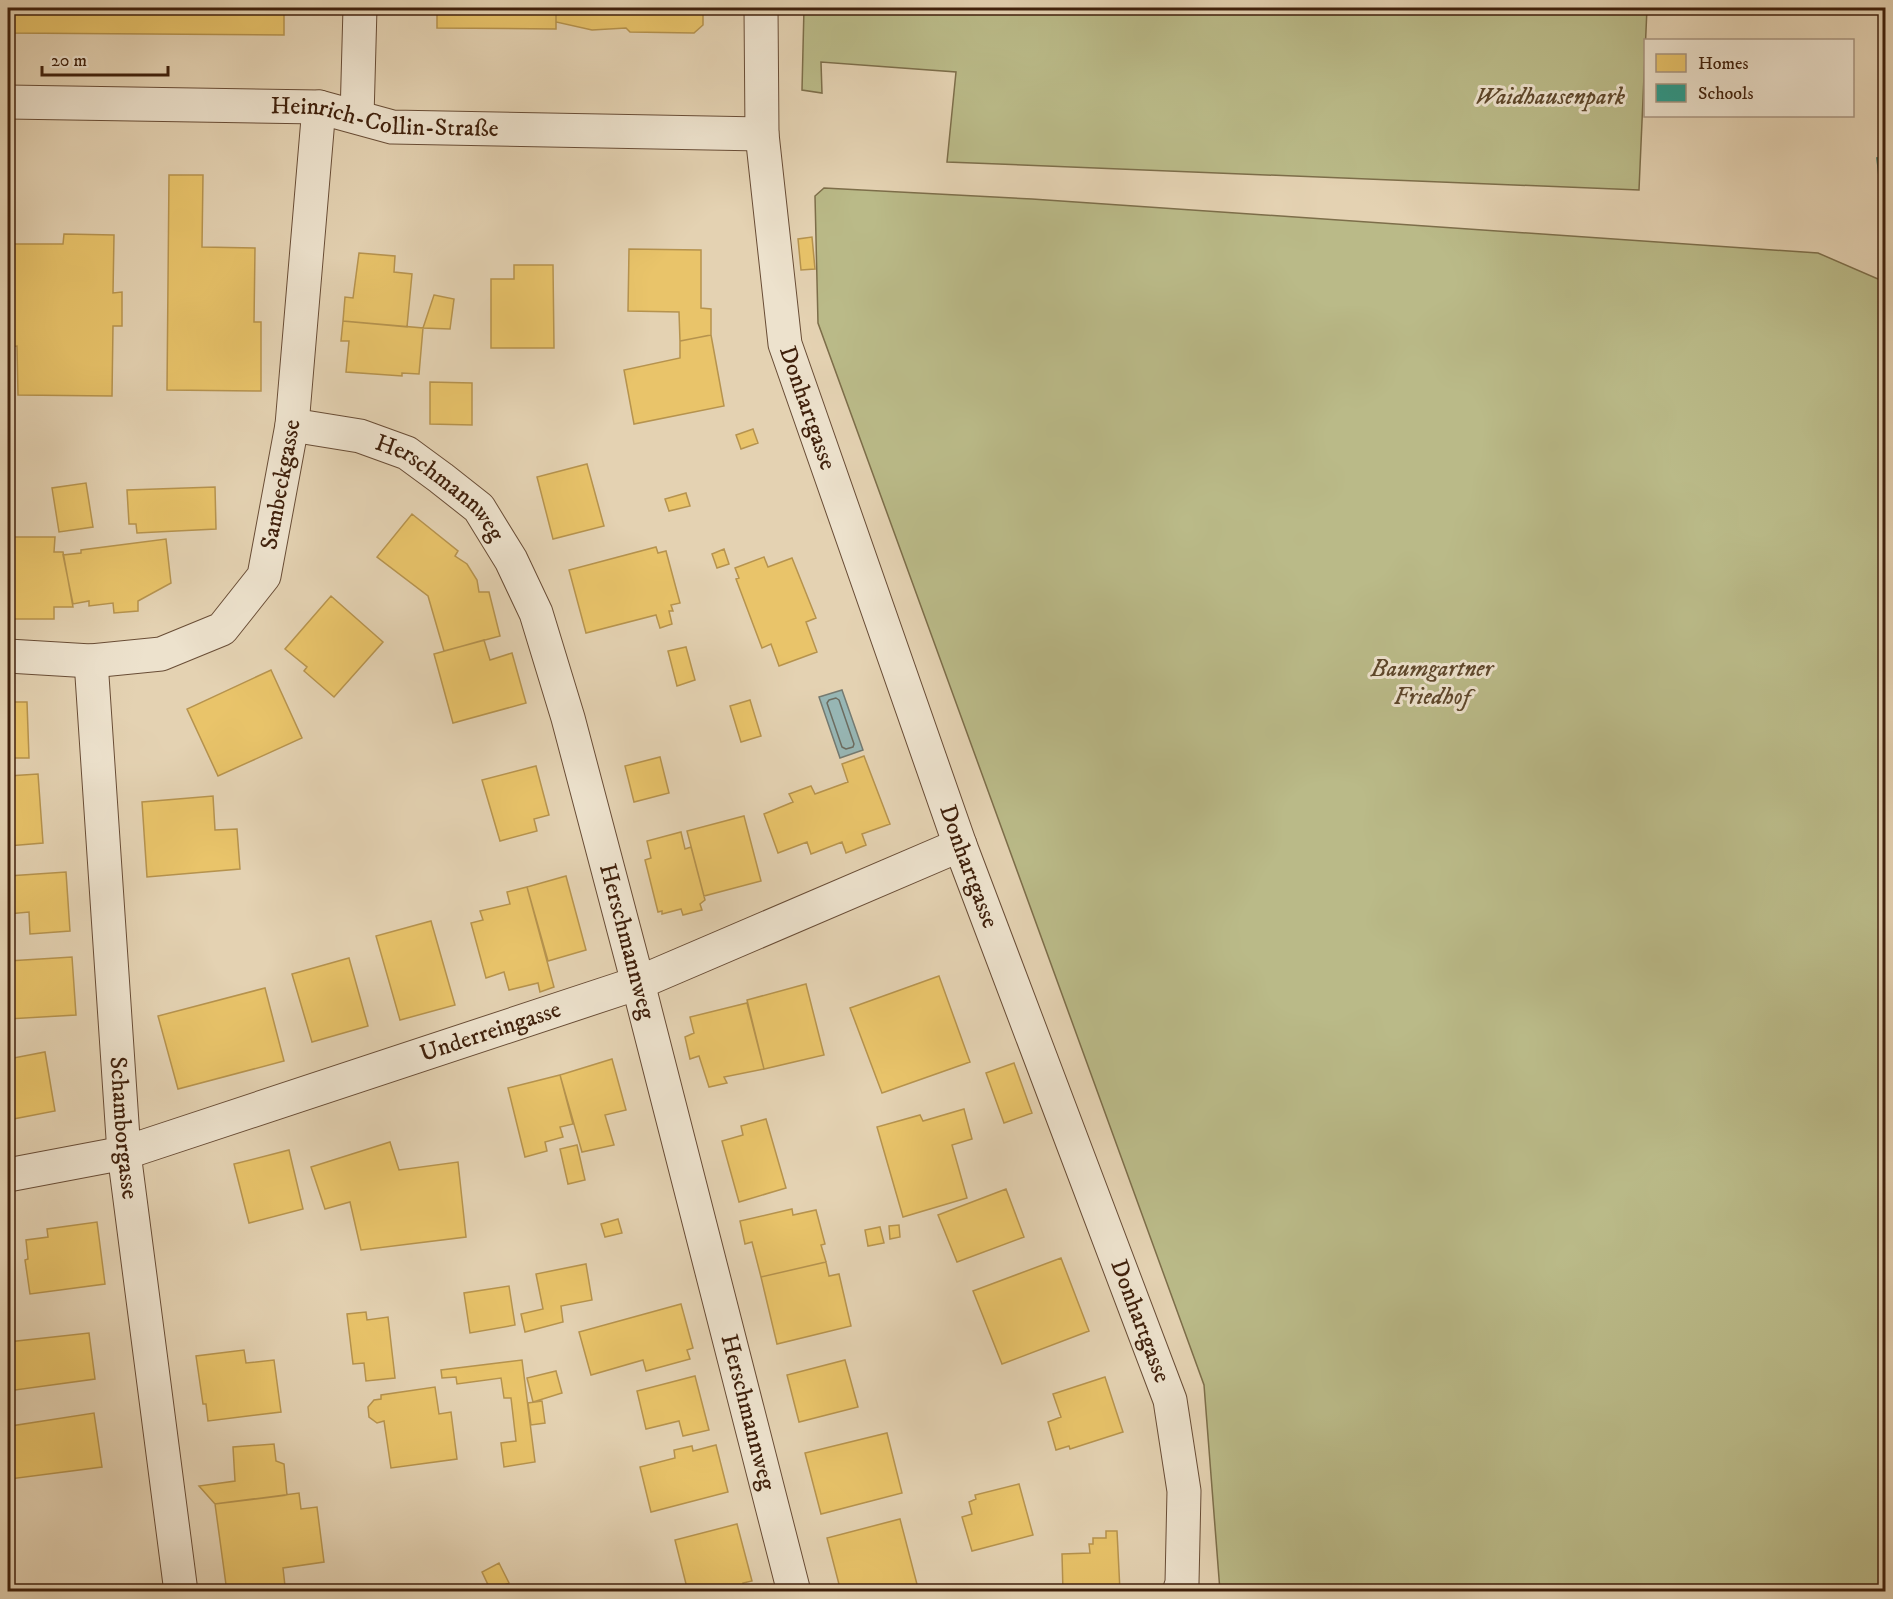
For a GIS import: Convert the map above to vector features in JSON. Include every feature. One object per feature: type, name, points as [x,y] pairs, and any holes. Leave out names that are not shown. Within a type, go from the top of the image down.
[{"type":"street","points":[[357,117],[360,8]]},
{"type":"street","name":"Donhartgasse","points":[[761,8],[762,134],[785,344],[960,845],[1170,1400],[1184,1491],[1182,1583],[1179,1592]]},
{"type":"street","name":"Heinrich-Collin-Straße","points":[[8,102],[319,107],[392,127],[762,134]]},
{"type":"street","name":"Sambeckgasse","points":[[8,656],[91,661],[161,654],[222,628],[264,576],[292,425],[319,107]]},
{"type":"street","name":"Herschmannweg","points":[[292,425],[360,436],[407,453],[479,508],[511,560],[536,614],[568,718],[638,983],[794,1592]]},
{"type":"street","name":"Schamborgasse","points":[[91,661],[124,1153],[181,1592]]},
{"type":"street","name":"Underreingasse","points":[[8,1175],[124,1153],[638,983],[960,845]]},
{"type":"green space","name":"Waidhausenpark","points":[[804,8],[1647,8],[1639,190],[947,162],[956,72],[821,62],[822,93],[802,90]]},
{"type":"green space","name":"Baumgartner Friedhof","points":[[824,188],[1032,199],[1818,253],[1885,282],[1885,1591],[1220,1591],[1204,1385],[818,323],[815,196]]},
{"type":"water","points":[[842,690],[863,750],[840,758],[819,697]]},
{"type":"building: Homes","points":[[8,8],[284,8],[284,35],[8,33]]},
{"type":"building: Homes","points":[[437,8],[556,8],[556,29],[437,28]]},
{"type":"building: Homes","points":[[556,8],[703,8],[703,25],[694,33],[630,32],[626,28],[592,30],[556,22]]},
{"type":"building: Homes","points":[[169,175],[203,175],[202,247],[255,248],[254,322],[261,322],[261,391],[167,390]]},
{"type":"building: Homes","points":[[64,234],[114,235],[113,293],[122,292],[122,326],[113,326],[112,396],[18,395],[17,346],[8,347],[8,244],[63,244]]},
{"type":"building: Homes","points":[[812,237],[815,269],[801,270],[798,239]]},
{"type":"building: Homes","points":[[629,249],[701,250],[701,308],[711,309],[711,335],[680,341],[679,312],[628,311]]},
{"type":"building: Homes","points":[[359,253],[395,256],[394,272],[412,274],[407,327],[343,321],[345,297],[353,298]]},
{"type":"building: Homes","points":[[514,265],[553,265],[554,348],[491,348],[491,279],[514,279]]},
{"type":"building: Homes","points":[[434,295],[454,299],[450,329],[423,328]]},
{"type":"building: Homes","points":[[343,321],[423,328],[419,374],[402,373],[402,376],[346,372],[349,341],[341,341]]},
{"type":"building: Homes","points":[[711,335],[724,406],[634,424],[624,370],[680,358],[680,341]]},
{"type":"building: Homes","points":[[430,382],[472,383],[472,425],[430,424]]},
{"type":"building: Homes","points":[[753,429],[758,443],[741,449],[736,435]]},
{"type":"building: Homes","points":[[587,464],[604,526],[553,539],[537,477]]},
{"type":"building: Homes","points":[[86,483],[93,527],[59,532],[52,488]]},
{"type":"building: Homes","points":[[215,487],[216,529],[137,533],[136,524],[129,524],[127,490]]},
{"type":"building: Homes","points":[[686,493],[690,506],[669,511],[665,499]]},
{"type":"building: Homes","points":[[412,514],[458,551],[455,556],[467,564],[477,580],[479,592],[489,592],[500,636],[444,651],[428,596],[377,557]]},
{"type":"building: Homes","points":[[8,537],[55,537],[54,552],[63,552],[73,607],[54,607],[54,619],[8,619]]},
{"type":"building: Homes","points":[[166,539],[171,583],[138,601],[138,611],[114,613],[113,603],[89,606],[89,601],[73,604],[63,555],[81,553],[81,550]]},
{"type":"building: Homes","points":[[656,547],[658,553],[666,551],[680,603],[671,605],[673,611],[669,611],[672,624],[660,628],[656,615],[586,633],[569,570]]},
{"type":"building: Homes","points":[[724,549],[729,564],[717,568],[712,554]]},
{"type":"building: Homes","points":[[764,557],[768,567],[792,558],[816,618],[806,622],[817,652],[779,666],[771,644],[762,648],[736,579],[739,578],[735,568]]},
{"type":"building: Homes","points":[[331,596],[383,642],[334,697],[304,671],[307,667],[285,649]]},
{"type":"building: Homes","points":[[484,640],[490,660],[512,653],[526,703],[453,723],[434,654]]},
{"type":"building: Homes","points":[[686,647],[695,680],[677,686],[668,651]]},
{"type":"building: Homes","points":[[271,670],[302,738],[218,776],[187,709]]},
{"type":"building: Homes","points":[[750,700],[761,736],[741,742],[730,706]]},
{"type":"building: Homes","points":[[8,702],[27,702],[29,758],[8,758]]},
{"type":"building: Homes","points":[[864,756],[890,824],[862,834],[866,845],[846,853],[842,842],[811,854],[807,842],[778,853],[764,814],[793,802],[789,794],[811,786],[815,794],[848,782],[842,764]]},
{"type":"building: Homes","points":[[660,757],[669,793],[634,802],[625,766]]},
{"type":"building: Homes","points":[[536,766],[549,815],[534,819],[537,831],[500,841],[482,780]]},
{"type":"building: Homes","points":[[38,774],[43,843],[8,846],[8,776]]},
{"type":"building: Homes","points":[[213,796],[215,830],[237,829],[240,869],[147,877],[142,802]]},
{"type":"building: Homes","points":[[744,816],[761,881],[704,896],[687,831]]},
{"type":"building: Homes","points":[[681,832],[685,849],[691,847],[705,900],[700,904],[702,910],[683,915],[681,909],[662,914],[662,911],[658,912],[645,860],[651,858],[647,841]]},
{"type":"building: Homes","points":[[66,872],[70,931],[30,934],[29,912],[8,914],[8,876]]},
{"type":"building: Homes","points":[[566,876],[586,950],[548,961],[527,887]]},
{"type":"building: Homes","points":[[527,887],[554,987],[540,992],[538,983],[509,990],[504,972],[486,978],[471,923],[483,920],[480,911],[510,904],[507,892]]},
{"type":"building: Homes","points":[[431,921],[455,1005],[400,1020],[376,936]]},
{"type":"building: Homes","points":[[72,957],[76,1015],[8,1019],[8,961]]},
{"type":"building: Homes","points":[[349,958],[368,1026],[312,1042],[292,974]]},
{"type":"building: Homes","points":[[939,976],[970,1062],[882,1093],[850,1008]]},
{"type":"building: Homes","points":[[806,984],[824,1055],[764,1069],[747,1000]]},
{"type":"building: Homes","points":[[265,988],[284,1061],[178,1089],[158,1016]]},
{"type":"building: Homes","points":[[747,1003],[764,1069],[724,1077],[727,1083],[709,1087],[699,1056],[690,1059],[685,1037],[694,1033],[690,1017]]},
{"type":"building: Homes","points":[[45,1052],[55,1111],[8,1120],[8,1059]]},
{"type":"building: Homes","points":[[612,1059],[626,1110],[605,1115],[614,1145],[582,1152],[560,1075]]},
{"type":"building: Homes","points":[[1014,1063],[1032,1113],[1004,1123],[986,1073]]},
{"type":"building: Homes","points":[[560,1075],[573,1124],[560,1127],[563,1137],[545,1142],[547,1151],[525,1157],[508,1088]]},
{"type":"building: Homes","points":[[964,1109],[972,1139],[952,1145],[967,1198],[903,1217],[877,1127],[920,1115],[923,1121]]},
{"type":"building: Homes","points":[[766,1119],[786,1188],[739,1202],[722,1141],[743,1135],[741,1126]]},
{"type":"building: Homes","points":[[390,1142],[399,1170],[458,1162],[466,1237],[361,1250],[350,1202],[325,1209],[311,1167]]},
{"type":"building: Homes","points":[[577,1145],[585,1180],[568,1184],[560,1149]]},
{"type":"building: Homes","points":[[289,1150],[303,1209],[249,1223],[234,1164]]},
{"type":"building: Homes","points":[[1006,1189],[1024,1237],[957,1262],[938,1215]]},
{"type":"building: Homes","points":[[792,1209],[793,1215],[816,1210],[825,1244],[821,1245],[826,1262],[761,1277],[752,1242],[745,1244],[740,1221]]},
{"type":"building: Homes","points":[[618,1219],[622,1233],[605,1237],[601,1224]]},
{"type":"building: Homes","points":[[97,1222],[105,1284],[30,1294],[25,1260],[28,1259],[26,1240],[48,1237],[47,1229]]},
{"type":"building: Homes","points":[[899,1225],[900,1237],[890,1239],[889,1226]]},
{"type":"building: Homes","points":[[880,1227],[884,1243],[868,1246],[865,1230]]},
{"type":"building: Homes","points":[[1061,1258],[1089,1331],[1002,1364],[973,1291]]},
{"type":"building: Homes","points":[[826,1262],[829,1276],[839,1274],[851,1326],[777,1344],[761,1277]]},
{"type":"building: Homes","points":[[586,1264],[592,1300],[561,1306],[563,1322],[525,1332],[521,1314],[543,1309],[536,1274]]},
{"type":"building: Homes","points":[[509,1286],[515,1325],[470,1333],[464,1293]]},
{"type":"building: Homes","points":[[681,1304],[693,1348],[687,1350],[690,1359],[646,1371],[643,1360],[591,1375],[579,1332]]},
{"type":"building: Homes","points":[[366,1312],[367,1320],[388,1317],[395,1378],[366,1381],[364,1363],[353,1364],[347,1314]]},
{"type":"building: Homes","points":[[89,1333],[95,1379],[8,1391],[8,1342]]},
{"type":"building: Homes","points":[[244,1350],[246,1363],[274,1360],[281,1412],[208,1421],[206,1404],[203,1404],[196,1356]]},
{"type":"building: Homes","points":[[522,1360],[535,1462],[504,1467],[501,1443],[516,1441],[511,1398],[504,1398],[501,1378],[457,1384],[456,1377],[442,1378],[441,1370]]},
{"type":"building: Homes","points":[[845,1360],[858,1407],[799,1422],[787,1375]]},
{"type":"building: Homes","points":[[556,1371],[562,1393],[533,1402],[527,1378]]},
{"type":"building: Homes","points":[[695,1376],[709,1430],[683,1436],[679,1421],[646,1429],[637,1391]]},
{"type":"building: Homes","points":[[1105,1377],[1123,1432],[1070,1449],[1069,1446],[1056,1450],[1048,1422],[1061,1417],[1053,1394]]},
{"type":"building: Homes","points":[[435,1387],[439,1414],[451,1412],[457,1459],[391,1468],[384,1421],[377,1423],[369,1417],[368,1407],[374,1400],[381,1399],[381,1395]]},
{"type":"building: Homes","points":[[542,1401],[545,1423],[531,1425],[528,1403]]},
{"type":"building: Homes","points":[[94,1413],[102,1467],[10,1479],[11,1426]]},
{"type":"building: Homes","points":[[887,1433],[902,1493],[821,1514],[805,1453]]},
{"type":"building: Homes","points":[[274,1444],[276,1461],[284,1464],[287,1495],[215,1504],[199,1486],[235,1481],[233,1447]]},
{"type":"building: Homes","points":[[716,1445],[728,1492],[651,1512],[640,1467],[675,1458],[674,1450],[692,1446],[693,1451]]},
{"type":"building: Homes","points":[[1019,1484],[1033,1535],[972,1551],[962,1517],[972,1514],[969,1502],[976,1499],[975,1495]]},
{"type":"building: Homes","points":[[299,1493],[301,1509],[317,1507],[324,1562],[283,1568],[285,1586],[227,1592],[215,1504]]},
{"type":"building: Homes","points":[[900,1519],[919,1592],[841,1592],[827,1538]]},
{"type":"building: Homes","points":[[737,1524],[752,1581],[743,1583],[745,1592],[710,1592],[709,1590],[688,1592],[675,1540]]},
{"type":"building: Homes","points":[[1106,1531],[1117,1531],[1120,1591],[1063,1592],[1062,1554],[1090,1553],[1089,1544],[1093,1544],[1093,1538],[1106,1538]]},
{"type":"building: Homes","points":[[499,1563],[509,1583],[491,1591],[482,1572]]},
{"type":"building: Schools","points":[[1886,157],[1886,187],[1880,187],[1877,158]]}]
